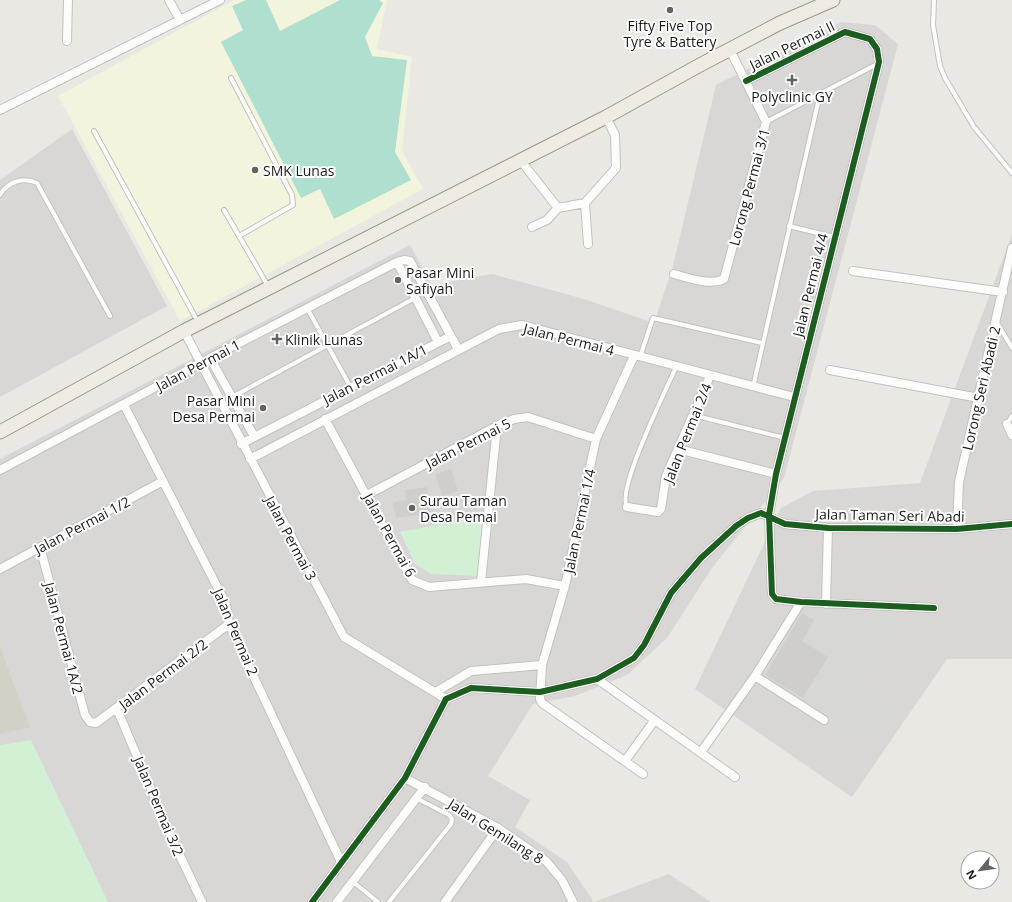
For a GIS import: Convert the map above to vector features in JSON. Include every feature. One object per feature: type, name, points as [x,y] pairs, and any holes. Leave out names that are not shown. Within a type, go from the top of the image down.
[{"type":"main road","points":[[0,432],[184,331],[521,161],[780,23],[834,0]]},
{"type":"street","points":[[67,41],[68,0]]},
{"type":"street","points":[[169,0],[180,20]]},
{"type":"street","points":[[0,110],[220,0]]},
{"type":"street","name":"Jalan Permai II","points":[[746,81],[845,32],[870,39],[877,49],[879,62]]},
{"type":"street","name":"Lorong Permai 3/1","points":[[674,274],[710,282],[718,282],[724,279],[766,122],[730,50]]},
{"type":"street","name":"Jalan Permai 4/4","points":[[879,62],[834,237],[776,474],[769,515],[772,594],[776,599],[801,602],[934,608]]},
{"type":"street","points":[[532,227],[547,220],[558,208],[585,203],[616,168],[615,135],[606,117]]},
{"type":"street","points":[[521,161],[558,208]]},
{"type":"street","points":[[585,203],[588,244]]},
{"type":"street","name":"Lorong Seri Abadi 2","points":[[957,529],[959,482],[980,398],[1012,251]]},
{"type":"street","points":[[397,262],[404,260],[410,261],[458,349]]},
{"type":"street","name":"Jalan Permai 1A/1","points":[[241,444],[350,386],[438,342],[397,262]]},
{"type":"street","name":"Jalan Permai 1","points":[[0,470],[210,358],[397,262]]},
{"type":"street","points":[[853,271],[1002,292]]},
{"type":"street","name":"Jalan Permai 4","points":[[250,459],[498,329],[522,325],[794,398]]},
{"type":"street","name":"Jalan Permai 3","points":[[184,331],[199,364],[344,637],[446,699]]},
{"type":"street","points":[[438,342],[451,336]]},
{"type":"street","name":"Jalan Permai 1/4","points":[[540,692],[542,665],[565,586],[596,439],[637,357]]},
{"type":"street","points":[[210,358],[254,436]]},
{"type":"street","points":[[830,370],[980,398]]},
{"type":"street","name":"Jalan Permai 2/4","points":[[627,507],[658,512],[661,509],[666,476],[710,376]]},
{"type":"street","name":"Jalan Permai 2","points":[[124,405],[226,604],[229,624],[341,862]]},
{"type":"street","name":"Jalan Permai 5","points":[[367,495],[497,426],[514,419],[528,416],[596,439]]},
{"type":"street","name":"Jalan Permai 6","points":[[325,419],[412,580],[429,587],[526,579],[565,586]]},
{"type":"street","points":[[1006,424],[1012,435]]},
{"type":"street","points":[[481,582],[497,426]]},
{"type":"street","points":[[678,449],[776,474]]},
{"type":"street","name":"Jalan Permai 1/2","points":[[0,569],[163,482]]},
{"type":"street","points":[[312,902],[405,778],[446,699],[471,688],[540,692],[596,679],[634,658],[644,645],[671,592],[724,537],[748,518],[761,513],[769,515]]},
{"type":"street","name":"Jalan Taman Seri Abadi","points":[[769,515],[785,524],[828,528],[957,529],[1012,524]]},
{"type":"street","points":[[826,604],[828,528]]},
{"type":"street","name":"Jalan Permai 1A/2","points":[[40,547],[85,715],[90,722],[96,724]]},
{"type":"street","points":[[701,752],[755,676],[801,602]]},
{"type":"street","name":"Jalan Permai 2/2","points":[[96,724],[229,624]]},
{"type":"street","points":[[436,692],[471,671],[542,665]]},
{"type":"street","points":[[755,676],[824,720]]},
{"type":"street","points":[[596,679],[654,721],[736,776]]},
{"type":"street","points":[[540,692],[542,704],[643,774]]},
{"type":"street","name":"Jalan Permai 3/2","points":[[117,709],[173,841],[202,902]]},
{"type":"street","points":[[625,761],[654,721]]},
{"type":"street","name":"Jalan Gemilang 8","points":[[405,778],[425,787],[498,828],[546,861],[562,880],[573,902]]},
{"type":"street","points":[[337,902],[425,787]]},
{"type":"street","points":[[450,900],[498,828]]},
{"type":"lane","points":[[934,0],[933,25],[940,66],[945,78],[974,127],[1012,173]]},
{"type":"lane","points":[[766,122],[879,62]]},
{"type":"lane","points":[[231,78],[292,195],[293,200],[293,205],[239,236]]},
{"type":"lane","points":[[753,388],[762,343],[820,94]]},
{"type":"lane","points":[[94,131],[199,324]]},
{"type":"lane","points":[[0,195],[3,190],[18,180],[30,180],[37,183],[110,316]]},
{"type":"lane","points":[[224,210],[269,288]]},
{"type":"lane","points":[[789,226],[834,237]]},
{"type":"lane","points":[[232,397],[415,298]]},
{"type":"lane","points":[[307,308],[329,345],[350,386]]},
{"type":"lane","points":[[637,357],[653,318],[762,343]]},
{"type":"lane","points":[[996,321],[1011,346]]},
{"type":"lane","points":[[627,507],[625,498],[632,466],[676,367]]},
{"type":"lane","points":[[693,415],[785,438]]},
{"type":"lane","points":[[1006,424],[1012,416]]},
{"type":"lane","points":[[389,902],[451,824],[452,819],[449,815],[416,798]]},
{"type":"lane","points":[[352,881],[378,902]]},
{"type":"shaded area","name":"SMK Lunas","points":[[234,0],[387,0],[377,49],[412,57],[402,151],[423,189],[180,321],[58,96]]},
{"type":"shaded area","points":[[246,0],[266,0],[280,31],[340,0],[379,0],[383,3],[365,37],[372,56],[407,60],[395,152],[411,180],[334,219],[320,189],[301,198],[221,42],[243,30],[232,6]]},
{"type":"shaded area","points":[[841,22],[875,25],[898,44],[784,478],[712,568],[667,638],[627,675],[575,696],[533,704],[488,776],[530,800],[515,827],[567,862],[594,902],[0,902],[0,459],[410,245],[432,285],[492,274],[584,299],[654,323],[673,266],[716,85]]},
{"type":"shaded area","points":[[72,129],[167,306],[0,397],[0,180]]},
{"type":"shaded area","points":[[1012,234],[1012,659],[947,659],[852,797],[695,689],[781,508],[813,491],[920,483]]},
{"type":"shaded area","points":[[485,516],[478,576],[431,574],[415,564],[400,532]]},
{"type":"shaded area","points":[[801,609],[902,614],[857,685],[895,708],[867,744],[760,674]]},
{"type":"shaded area","points":[[0,647],[30,727],[0,734]]},
{"type":"shaded area","points":[[31,740],[108,902],[0,902],[0,745]]},
{"type":"shaded area","points":[[669,874],[711,902],[594,902]]},
{"type":"building","points":[[451,469],[458,491],[442,496],[435,474]]},
{"type":"building","name":"Surau Taman Desa Pemai","points":[[427,487],[431,513],[396,518],[393,502],[407,500],[405,490]]},
{"type":"building","points":[[802,613],[814,620],[802,641],[828,657],[803,698],[765,675]]},
{"type":"cycle path","points":[[746,81],[845,32],[870,39],[877,49],[879,62],[776,474],[769,515],[772,594],[776,599],[801,602],[934,608]]},
{"type":"cycle path","points":[[312,902],[405,778],[446,699],[471,688],[540,692],[597,679],[634,658],[644,645],[671,593],[701,558],[736,526],[748,518],[761,513],[785,524],[828,528],[957,529],[1012,524]]},
{"type":"place","name":"Fifty Five Top Tyre & Battery","points":[[670,10]]},
{"type":"place","name":"Polyclinic GY","points":[[792,80]]},
{"type":"place","name":"SMK Lunas","points":[[255,170]]},
{"type":"place","name":"Pasar Mini Safiyah","points":[[398,280]]},
{"type":"place","name":"Klinik Lunas","points":[[277,339]]},
{"type":"place","name":"Pasar Mini Desa Permai","points":[[263,408]]},
{"type":"place","name":"Surau Taman Desa Pemai","points":[[412,508]]}]
